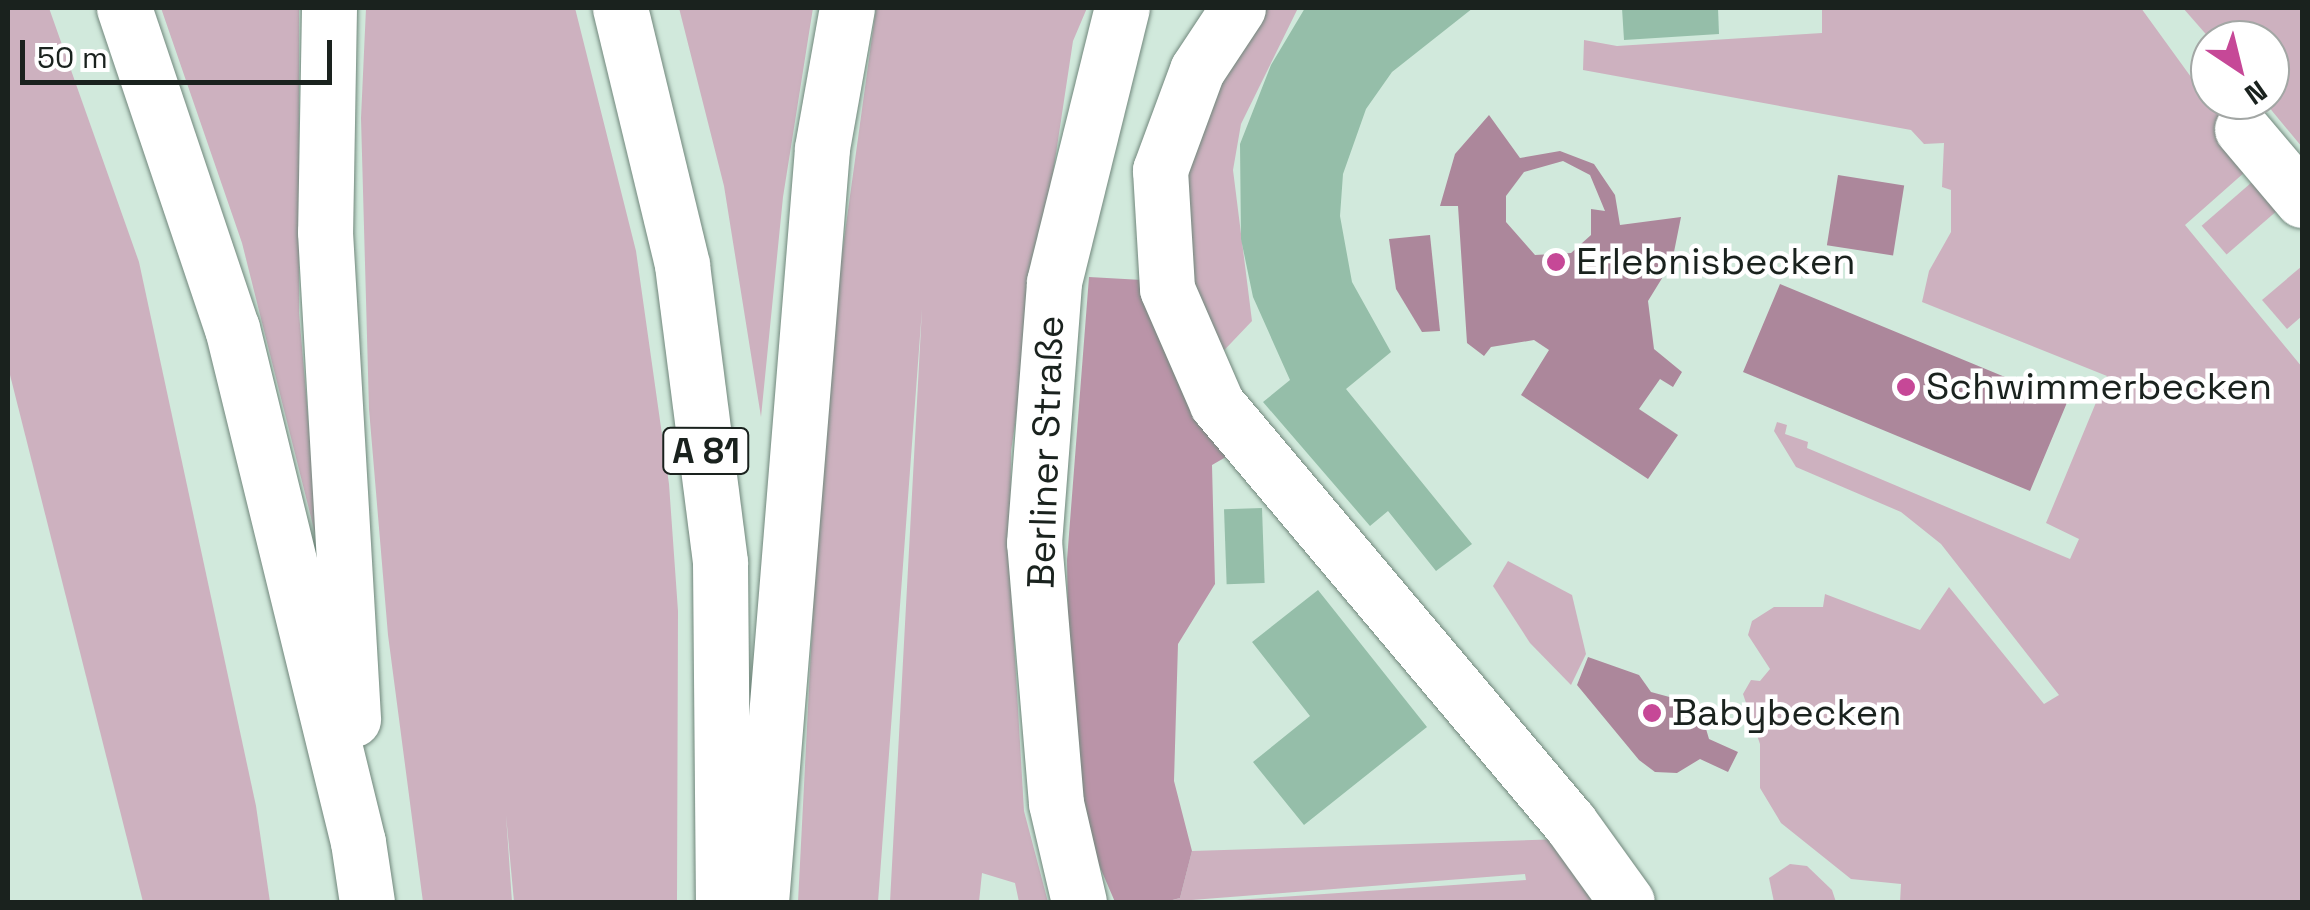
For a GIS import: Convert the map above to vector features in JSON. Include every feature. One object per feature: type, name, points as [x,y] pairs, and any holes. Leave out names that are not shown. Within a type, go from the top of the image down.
[{"type":"main road","points":[[124,8],[232,328],[358,842],[368,902]]},
{"type":"main road","points":[[329,8],[325,232],[358,842]]},
{"type":"main road","name":"A 81","points":[[620,8],[682,265],[720,562],[722,902]]},
{"type":"main road","points":[[762,902],[822,148],[848,8]]},
{"type":"main road","name":"Berliner Straße","points":[[1079,902],[1056,803],[1034,543],[1054,282],[1122,8]]},
{"type":"main road","points":[[1238,8],[1197,70],[1160,170],[1167,289],[1217,404],[1570,823],[1627,902]]},
{"type":"main road","points":[[2242,129],[2302,200]]},
{"type":"shaded area","points":[[8,8],[49,8],[139,262],[256,806],[270,902],[143,902],[8,367]]},
{"type":"shaded area","points":[[161,8],[299,8],[299,313],[320,553],[242,243]]},
{"type":"shaded area","points":[[366,8],[575,8],[636,251],[669,484],[678,611],[677,902],[514,902],[506,815],[512,902],[423,902],[388,635],[369,409],[361,118]]},
{"type":"shaded area","points":[[679,8],[813,8],[783,197],[761,417],[724,186]]},
{"type":"shaded area","points":[[876,8],[1087,8],[1073,41],[1011,451],[1010,573],[1024,811],[1048,902],[1019,902],[1015,883],[982,873],[979,902],[890,902],[922,309],[878,902],[798,902],[825,377]]},
{"type":"shaded area","points":[[1256,8],[1298,8],[1241,124],[1233,170],[1252,321],[1212,363],[1175,212],[1234,32]]},
{"type":"shaded area","points":[[1822,8],[2141,8],[2190,76],[2190,120],[2222,120],[2254,164],[2185,225],[2302,367],[2302,902],[1900,902],[1901,884],[1851,879],[1781,823],[1760,788],[1760,744],[1743,694],[1751,680],[1760,681],[1770,669],[1748,635],[1752,621],[1774,607],[1823,607],[1825,594],[1920,630],[1949,587],[2044,704],[2059,695],[1941,544],[1901,512],[1796,467],[1774,431],[1777,422],[1787,425],[1785,434],[1808,442],[1807,448],[2070,559],[2079,539],[2046,523],[2107,376],[1922,302],[1929,271],[1951,232],[1951,190],[1942,187],[1944,143],[1924,144],[1911,130],[1583,70],[1584,40],[1617,46],[1822,33]]},
{"type":"shaded area","points":[[2183,8],[2302,8],[2302,147],[2280,120],[2290,120],[2290,20],[2194,20]]},
{"type":"shaded area","name":"Erlebnisbecken","points":[[1489,115],[1520,158],[1560,151],[1594,164],[1615,195],[1620,225],[1681,217],[1672,262],[1648,301],[1654,349],[1682,372],[1673,387],[1660,379],[1639,409],[1678,435],[1648,479],[1521,395],[1549,350],[1534,340],[1491,347],[1484,356],[1467,343],[1458,206],[1440,206],[1455,154]],"holes":[[[1563,161],[1590,175],[1605,211],[1591,209],[1591,235],[1571,253],[1535,255],[1506,222],[1506,196],[1524,172]]]},
{"type":"shaded area","points":[[1838,175],[1904,185],[1893,256],[1827,245]]},
{"type":"shaded area","points":[[2259,176],[2284,205],[2227,255],[2202,226]]},
{"type":"shaded area","points":[[1430,235],[1440,331],[1422,332],[1396,289],[1389,239]]},
{"type":"shaded area","points":[[2302,266],[2302,316],[2287,329],[2262,300]]},
{"type":"shaded area","points":[[1089,277],[1160,281],[1238,450],[1212,465],[1215,584],[1178,644],[1174,781],[1192,851],[1180,898],[1165,902],[1115,902],[1071,800],[1067,560]]},
{"type":"shaded area","name":"Schwimmerbecken","points":[[1780,284],[2041,392],[2046,383],[2071,393],[2030,491],[1743,372]]},
{"type":"shaded area","points":[[1508,561],[1572,595],[1586,654],[1571,685],[1530,643],[1493,586]]},
{"type":"shaded area","name":"Babybecken","points":[[1588,657],[1639,675],[1651,692],[1699,705],[1709,739],[1738,752],[1728,772],[1700,759],[1677,773],[1655,772],[1639,760],[1577,685]]},
{"type":"shaded area","points":[[1564,839],[1612,902],[1207,902],[1526,880],[1525,874],[1166,902],[1180,898],[1192,851]]},
{"type":"shaded area","points":[[1790,864],[1807,866],[1832,890],[1836,902],[1774,902],[1769,878]]},
{"type":"building","points":[[1305,8],[1473,8],[1392,72],[1366,109],[1343,174],[1340,216],[1352,282],[1391,352],[1346,389],[1472,544],[1436,571],[1388,511],[1370,526],[1263,402],[1290,380],[1253,297],[1241,239],[1240,144],[1271,65]]},
{"type":"building","points":[[1622,8],[1718,8],[1719,34],[1624,40]]},
{"type":"building","points":[[1262,508],[1265,583],[1227,584],[1224,509]]},
{"type":"building","points":[[1318,590],[1427,727],[1304,825],[1253,762],[1310,716],[1252,642]]},
{"type":"place","name":"Erlebnisbecken","points":[[1556,262]]},
{"type":"place","name":"Schwimmerbecken","points":[[1906,387]]},
{"type":"place","name":"Babybecken","points":[[1652,713]]}]
